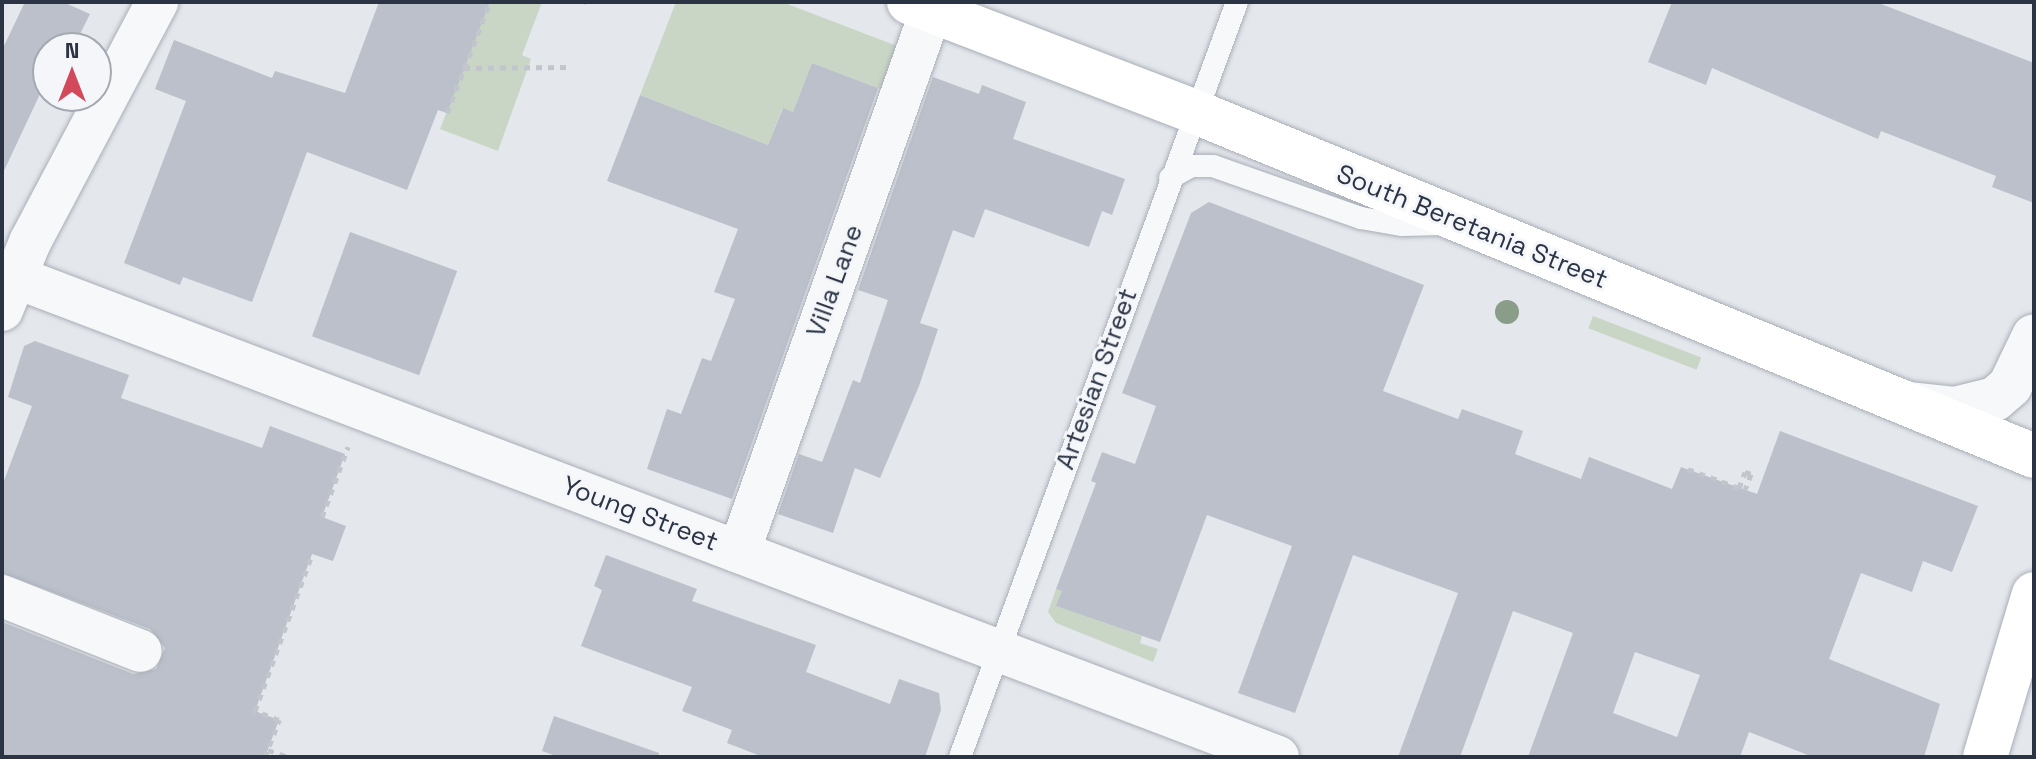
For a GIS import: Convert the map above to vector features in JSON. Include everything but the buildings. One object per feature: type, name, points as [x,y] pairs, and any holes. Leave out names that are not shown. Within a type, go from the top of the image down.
[{"type":"main road","name":"South Beretania Street","points":[[920,6],[1193,111],[1461,224],[2034,456]]},
{"type":"main road","points":[[1985,757],[2034,594]]},
{"type":"street","points":[[6,287],[157,2]]},
{"type":"street","name":"Villa Lane","points":[[739,552],[920,6]]},
{"type":"street","name":"Young Street","points":[[6,287],[739,552],[1278,757]]},
{"type":"street","points":[[1901,402],[1954,409],[1995,399],[2015,379],[2034,336]]},
{"type":"street","points":[[2,596],[141,651]]},
{"type":"lane","name":"Artesian Street","points":[[960,757],[1193,111],[1237,2]]},
{"type":"lane","points":[[1170,178],[1192,166],[1213,166],[1382,223],[1461,224]]},
{"type":"path","points":[[447,113],[490,2]]},
{"type":"path","points":[[464,68],[569,67]]},
{"type":"path","points":[[322,517],[350,442]]},
{"type":"path","points":[[1688,469],[1739,488],[1745,472],[1751,474],[1745,490]]},
{"type":"path","points":[[265,757],[279,720],[255,711],[312,554]]},
{"type":"path","points":[[268,750],[288,757]]},
{"type":"green space","points":[[490,2],[542,2],[522,55],[531,59],[498,151],[440,129]]},
{"type":"green space","points":[[676,2],[782,2],[905,49],[889,92],[812,63],[793,112],[782,109],[768,145],[640,95]]},
{"type":"green space","points":[[1593,316],[1701,358],[1697,370],[1588,328]]},
{"type":"green space","points":[[1056,589],[1062,591],[1057,606],[1142,636],[1140,643],[1158,649],[1153,662],[1056,623],[1048,612]]}]
